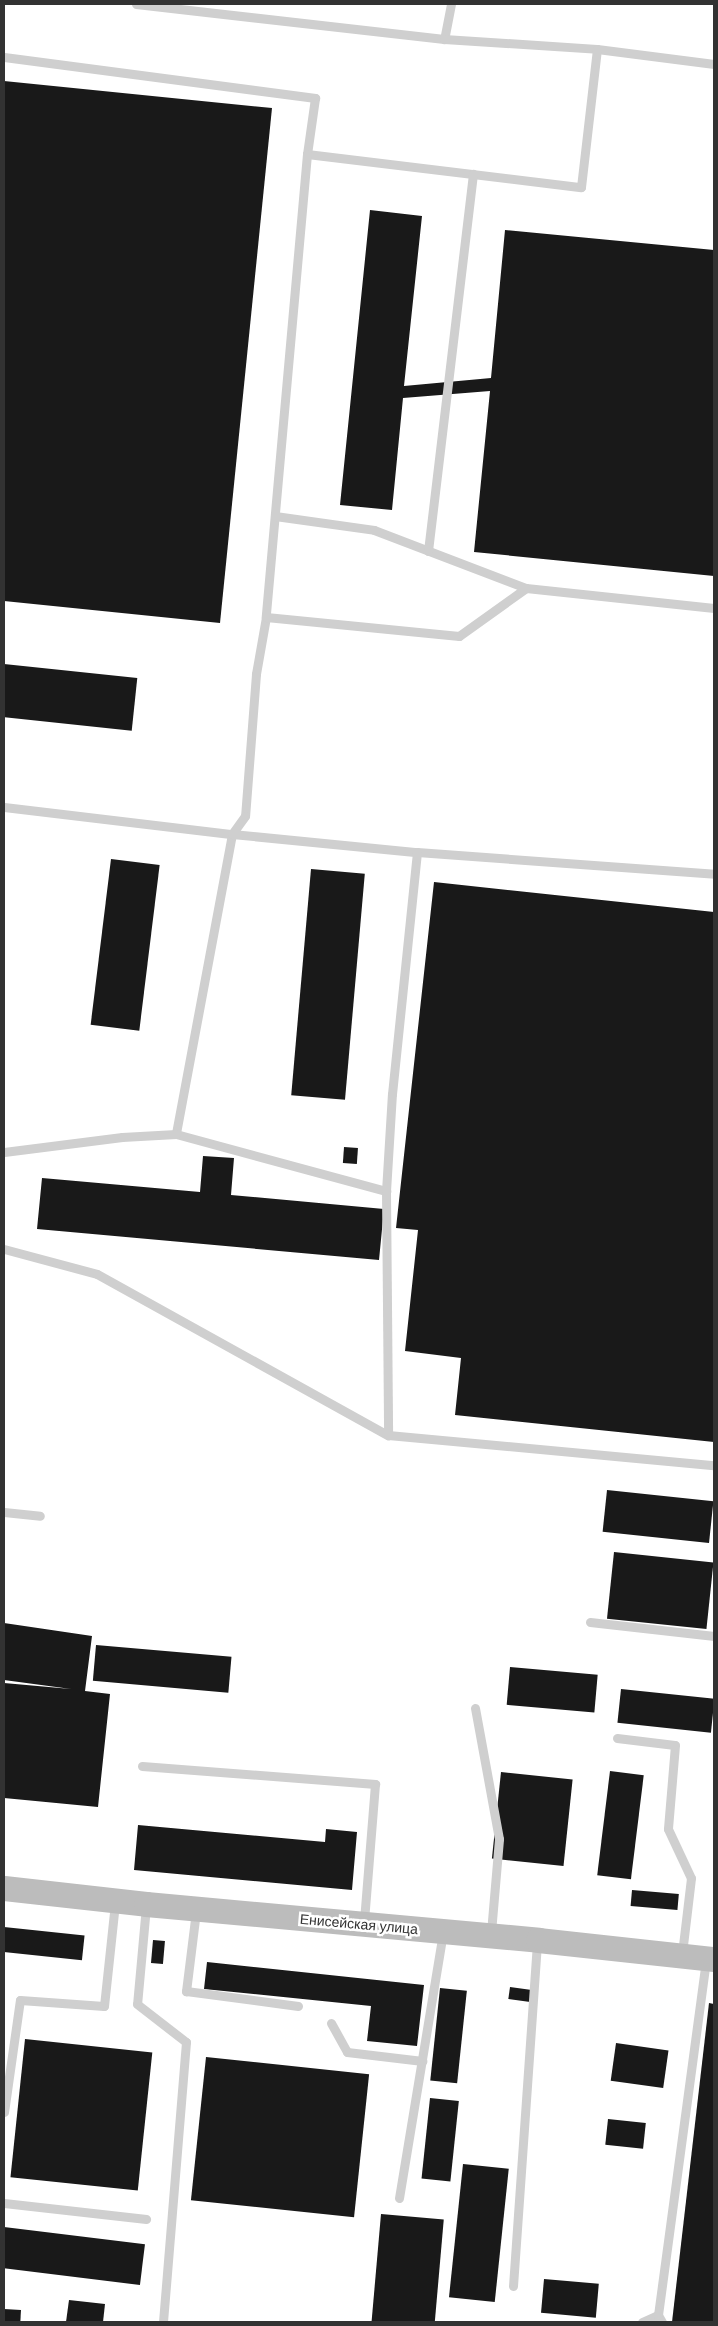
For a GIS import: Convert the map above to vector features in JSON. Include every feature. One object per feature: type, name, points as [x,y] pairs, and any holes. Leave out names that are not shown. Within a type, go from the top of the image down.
[{"type":"street","name":"Енисейская улица","points":[[4,1888],[146,1904],[538,1940],[710,1958]]},
{"type":"lane","points":[[136,4],[444,39],[597,49],[714,64]]},
{"type":"lane","points":[[444,39],[451,4]]},
{"type":"lane","points":[[307,154],[581,187],[597,49]]},
{"type":"lane","points":[[4,57],[315,98],[307,154],[266,617],[256,674],[245,816],[232,834],[176,1134]]},
{"type":"lane","points":[[428,551],[473,174]]},
{"type":"lane","points":[[275,516],[374,530],[526,588],[714,608]]},
{"type":"lane","points":[[266,617],[459,636],[526,588]]},
{"type":"lane","points":[[4,807],[232,834],[417,852],[714,874]]},
{"type":"lane","points":[[388,1435],[386,1191],[392,1094],[417,852]]},
{"type":"lane","points":[[4,1152],[122,1138],[176,1134],[386,1191]]},
{"type":"lane","points":[[4,1249],[97,1274],[388,1435],[714,1465]]},
{"type":"lane","points":[[4,1512],[40,1516]]},
{"type":"lane","points":[[590,1622],[714,1636]]},
{"type":"lane","points":[[475,1708],[499,1839],[491,1936]]},
{"type":"lane","points":[[617,1738],[675,1744],[668,1829],[691,1878],[682,1956]]},
{"type":"lane","points":[[142,1766],[375,1784],[364,1924]]},
{"type":"lane","points":[[4,2112],[20,2000],[104,2006],[116,1900]]},
{"type":"lane","points":[[146,1904],[137,2004],[186,2042],[163,2322]]},
{"type":"lane","points":[[196,1908],[186,1991],[298,2006]]},
{"type":"lane","points":[[399,2198],[443,1931]]},
{"type":"lane","points":[[512,2286],[538,1940]]},
{"type":"lane","points":[[642,2322],[660,2319],[710,1958]]},
{"type":"lane","points":[[331,2023],[347,2052],[422,2062]]},
{"type":"lane","points":[[4,2203],[146,2219]]},
{"type":"building","points":[[4,81],[272,108],[220,623],[4,601]]},
{"type":"building","points":[[370,210],[422,216],[404,386],[491,378],[505,230],[714,250],[714,576],[474,552],[490,391],[403,398],[392,510],[340,505]]},
{"type":"building","points":[[4,664],[137,678],[132,731],[4,717]]},
{"type":"building","points":[[111,859],[160,865],[139,1031],[91,1025]]},
{"type":"building","points":[[311,869],[365,874],[345,1100],[291,1095]]},
{"type":"building","points":[[434,882],[714,912],[714,1442],[455,1415],[461,1358],[405,1351],[418,1230],[396,1228]]},
{"type":"building","points":[[344,1147],[358,1148],[357,1164],[343,1163]]},
{"type":"building","points":[[203,1156],[234,1158],[231,1195],[384,1209],[379,1260],[37,1229],[42,1178],[200,1192]]},
{"type":"building","points":[[607,1490],[713,1501],[709,1543],[603,1532]]},
{"type":"building","points":[[614,1552],[713,1562],[706,1629],[607,1619]]},
{"type":"building","points":[[4,1623],[92,1636],[85,1691],[110,1694],[98,1807],[4,1798],[4,1683],[71,1689],[4,1680]]},
{"type":"building","points":[[96,1645],[231,1657],[228,1693],[93,1681]]},
{"type":"building","points":[[510,1667],[598,1675],[594,1713],[507,1705]]},
{"type":"building","points":[[621,1689],[714,1699],[711,1733],[617,1723]]},
{"type":"building","points":[[610,1771],[644,1775],[631,1879],[597,1875]]},
{"type":"building","points":[[501,1772],[573,1780],[564,1866],[492,1859]]},
{"type":"building","points":[[138,1825],[325,1842],[326,1829],[357,1832],[352,1890],[134,1870]]},
{"type":"building","points":[[632,1890],[679,1894],[677,1910],[631,1906]]},
{"type":"building","points":[[4,1927],[85,1935],[82,1960],[4,1952]]},
{"type":"building","points":[[153,1940],[165,1941],[163,1964],[151,1963]]},
{"type":"building","points":[[207,1962],[424,1985],[417,2046],[367,2041],[371,2006],[204,1989]]},
{"type":"building","points":[[510,1987],[532,1990],[530,2002],[508,1999]]},
{"type":"building","points":[[440,1988],[467,1991],[457,2083],[430,2080]]},
{"type":"building","points":[[709,2003],[714,2004],[714,2322],[672,2322]]},
{"type":"building","points":[[25,2039],[152,2052],[138,2191],[10,2177]]},
{"type":"building","points":[[616,2043],[668,2050],[663,2088],[611,2081]]},
{"type":"building","points":[[206,2057],[369,2074],[354,2217],[191,2200]]},
{"type":"building","points":[[430,2098],[459,2101],[450,2182],[422,2179]]},
{"type":"building","points":[[608,2119],[646,2123],[643,2149],[605,2145]]},
{"type":"building","points":[[463,2164],[509,2169],[495,2302],[449,2297]]},
{"type":"building","points":[[381,2214],[444,2219],[435,2322],[372,2322]]},
{"type":"building","points":[[4,2227],[145,2244],[140,2285],[4,2268]]},
{"type":"building","points":[[544,2279],[599,2284],[596,2318],[541,2313]]},
{"type":"building","points":[[69,2300],[105,2304],[103,2322],[66,2322]]},
{"type":"building","points":[[4,2309],[21,2310],[20,2322],[4,2322]]}]
